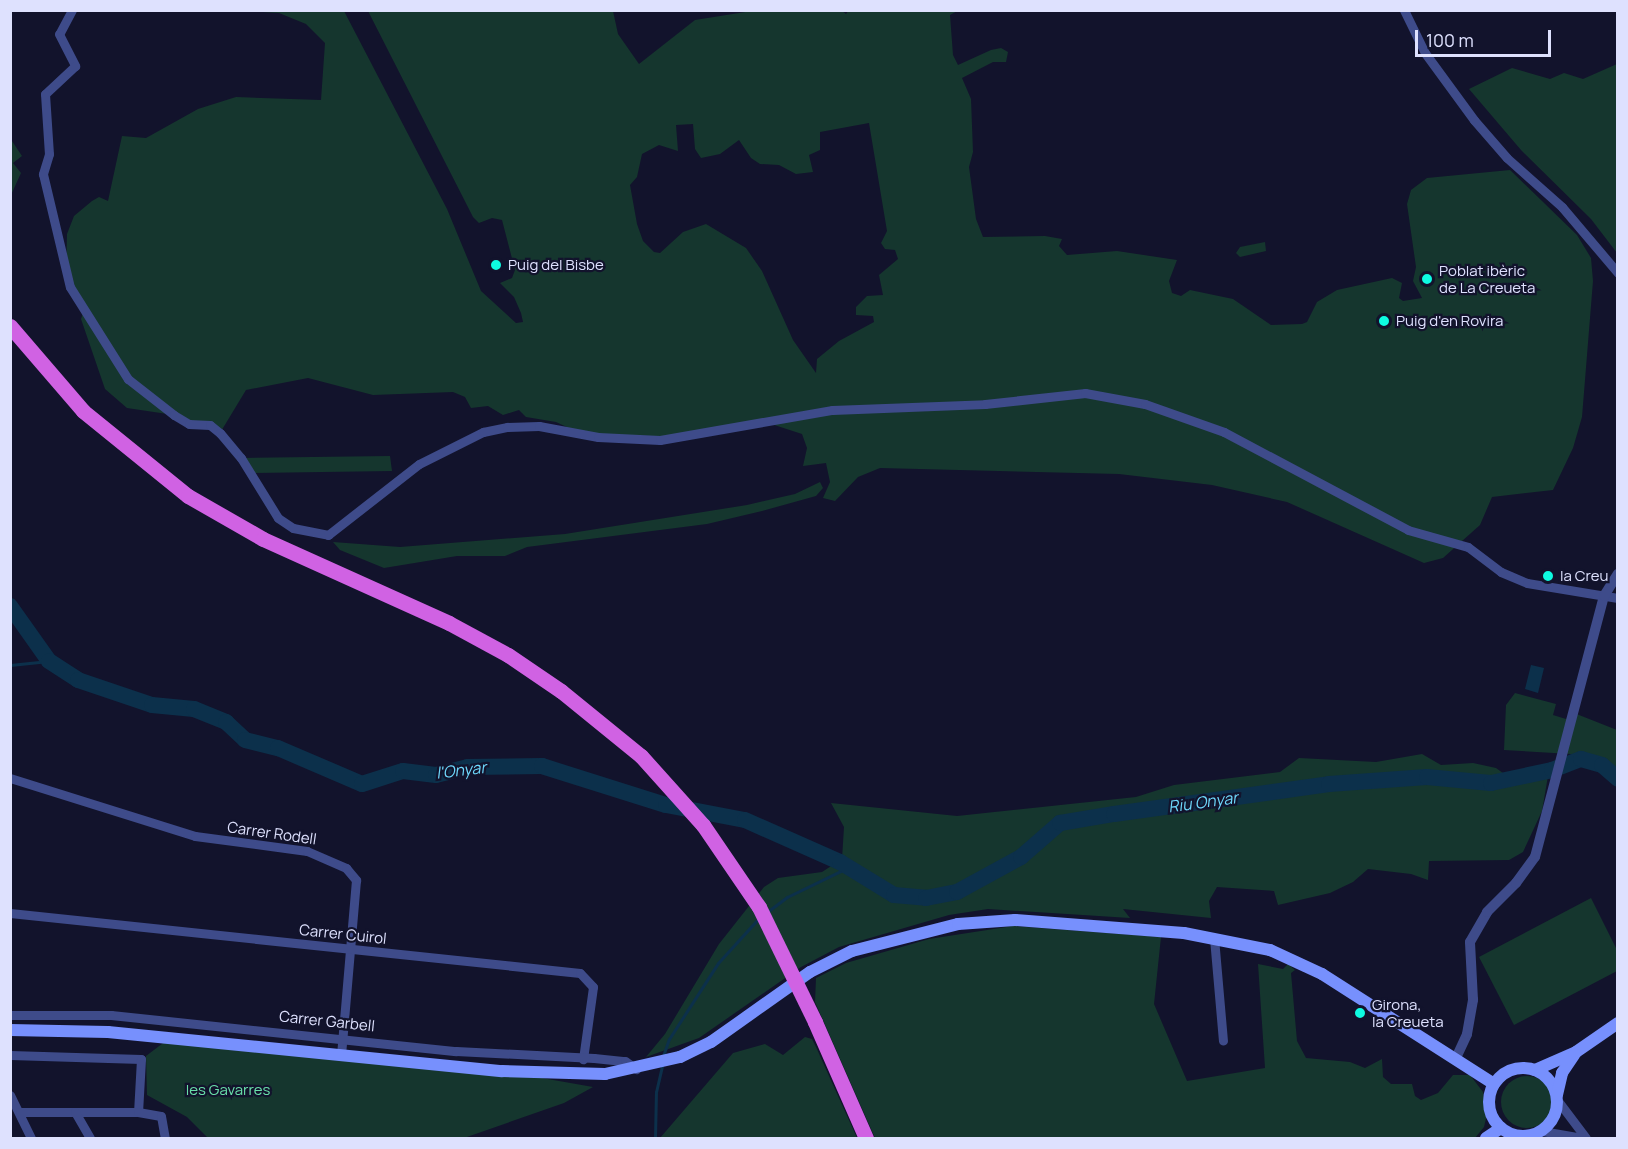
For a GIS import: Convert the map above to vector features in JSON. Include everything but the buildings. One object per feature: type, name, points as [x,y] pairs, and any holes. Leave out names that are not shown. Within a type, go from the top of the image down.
[{"type":"highway","points":[[10,326],[83,411],[188,496],[262,539],[449,623],[508,655],[561,691],[641,756],[703,825],[759,907],[815,1022],[866,1138]]},
{"type":"main road","points":[[10,1030],[108,1032],[565,1075],[637,1069],[680,1057],[711,1042],[835,958],[958,924],[987,920],[1060,922],[1214,938],[1270,950],[1295,960],[1456,1058],[1494,1084]]},
{"type":"main road","points":[[1576,1052],[1562,1073],[1554,1118],[1542,1131],[1520,1137],[1500,1128],[1490,1110],[1494,1084],[1512,1070],[1534,1070],[1576,1052],[1617,1023]]},
{"type":"main road","points":[[1534,1070],[1549,1079],[1557,1098]]},
{"type":"main road","points":[[1486,1138],[1500,1128]]},
{"type":"street","points":[[72,10],[59,34],[75,66],[45,94],[49,154],[43,174],[73,293],[128,379],[189,424],[210,425],[220,433],[241,458],[278,518],[293,528],[328,535],[419,464],[483,432],[507,427],[539,426],[598,437],[660,440],[832,410],[985,404],[1085,393],[1145,404],[1224,432],[1408,530],[1468,547],[1501,572],[1527,583],[1617,598]]},
{"type":"street","points":[[1404,10],[1425,53],[1474,120],[1507,158],[1563,207],[1617,273]]},
{"type":"street","points":[[1456,1058],[1467,1034],[1473,1000],[1470,942],[1487,912],[1516,883],[1534,857],[1604,596],[1617,574]]},
{"type":"street","name":"Carrer Rodell","points":[[10,778],[195,836],[323,855],[346,868],[356,880],[342,1054]]},
{"type":"street","name":"Carrer Cuirol","points":[[10,913],[580,973],[593,987],[583,1059]]},
{"type":"street","points":[[1214,938],[1223,1041]]},
{"type":"street","name":"Carrer Garbell","points":[[10,1015],[111,1016],[343,1036],[456,1051],[625,1061],[637,1069]]},
{"type":"street","points":[[10,1055],[141,1059],[138,1112]]},
{"type":"street","points":[[10,1095],[31,1138]]},
{"type":"street","points":[[1557,1098],[1584,1138]]},
{"type":"street","points":[[20,1112],[138,1112],[161,1116],[165,1138]]},
{"type":"street","points":[[75,1112],[90,1138]]},
{"type":"street","points":[[1542,1131],[1584,1138]]},
{"type":"green space","points":[[758,10],[841,10],[846,14],[849,10],[959,10],[950,15],[953,55],[958,65],[991,50],[1001,48],[1008,52],[1006,62],[993,62],[962,78],[971,99],[973,152],[969,167],[976,219],[983,237],[1045,236],[1062,239],[1059,246],[1067,255],[1117,251],[1177,260],[1169,281],[1172,293],[1181,296],[1190,290],[1233,299],[1271,325],[1302,324],[1307,322],[1317,302],[1337,290],[1392,278],[1402,283],[1399,298],[1403,301],[1422,298],[1413,281],[1416,267],[1407,204],[1411,190],[1427,178],[1510,170],[1577,235],[1591,258],[1593,281],[1582,417],[1573,448],[1553,490],[1492,497],[1480,525],[1443,558],[1424,563],[1287,502],[1212,485],[1119,474],[880,468],[858,477],[835,501],[823,498],[830,482],[826,463],[803,466],[807,448],[802,434],[765,422],[683,437],[582,434],[556,422],[526,417],[519,410],[503,415],[488,406],[471,408],[465,397],[453,392],[373,395],[308,378],[246,390],[220,433],[174,415],[127,408],[105,389],[81,319],[83,313],[66,275],[67,234],[74,216],[92,201],[99,197],[108,201],[122,136],[146,138],[198,109],[236,97],[321,100],[325,43],[306,24],[279,13],[243,11],[344,11],[447,209],[481,291],[516,323],[523,322],[521,313],[514,297],[500,283],[512,278],[515,270],[502,220],[492,218],[479,223],[473,217],[368,11],[613,11],[618,34],[639,64],[695,20]],"holes":[[[869,123],[887,231],[881,243],[885,249],[895,250],[898,259],[879,275],[883,295],[867,296],[856,307],[856,315],[873,316],[874,322],[839,341],[817,359],[816,373],[793,340],[762,271],[746,248],[706,224],[683,232],[660,253],[654,252],[643,241],[637,224],[630,185],[637,177],[642,154],[659,145],[678,151],[676,125],[693,124],[695,149],[701,158],[720,154],[739,140],[751,158],[760,164],[779,165],[796,174],[813,172],[809,155],[820,150],[820,132]]]},
{"type":"green space","points":[[1617,64],[1617,253],[1591,219],[1521,150],[1469,89],[1512,68],[1550,79],[1564,73],[1583,79]]},
{"type":"green space","points":[[12,141],[22,156],[13,163],[21,173],[11,195]]},
{"type":"green space","points":[[1265,242],[1266,251],[1240,257],[1236,253],[1240,247]]},
{"type":"green space","points":[[390,456],[392,471],[250,473],[241,458]]},
{"type":"green space","points":[[820,482],[823,488],[816,496],[707,524],[527,547],[505,556],[457,556],[384,568],[340,550],[333,542],[400,547],[565,534],[747,505],[795,494]]},
{"type":"green space","points":[[1515,693],[1556,704],[1553,715],[1566,719],[1574,713],[1617,730],[1617,773],[1614,767],[1588,755],[1504,750],[1506,705]]},
{"type":"green space","points":[[1422,754],[1441,765],[1473,763],[1496,768],[1518,784],[1548,776],[1542,811],[1523,852],[1509,860],[1429,861],[1428,880],[1411,874],[1368,869],[1353,882],[1330,893],[1278,905],[1274,891],[1217,887],[1209,901],[1211,918],[1123,909],[1130,918],[988,909],[949,915],[839,947],[801,967],[699,1038],[646,1057],[665,1034],[719,944],[764,887],[778,878],[822,872],[842,859],[844,827],[831,803],[957,816],[1136,797],[1174,785],[1280,772],[1299,758],[1376,762]]},
{"type":"green space","points":[[1591,898],[1617,950],[1617,971],[1514,1025],[1479,957]]},
{"type":"green space","points":[[1013,926],[1161,937],[1154,1004],[1187,1081],[1265,1068],[1258,964],[1283,969],[1288,964],[1295,970],[1291,973],[1297,1041],[1306,1058],[1350,1062],[1365,1068],[1382,1059],[1383,1077],[1391,1084],[1412,1084],[1415,1096],[1421,1100],[1438,1093],[1453,1075],[1470,1075],[1483,1092],[1487,1114],[1484,1127],[1475,1138],[875,1138],[815,1002],[816,978],[846,963],[929,939]]},
{"type":"green space","name":"les Gavarres","points":[[171,1037],[502,1071],[593,1087],[564,1103],[464,1138],[208,1138],[187,1117],[147,1095],[146,1056]]},
{"type":"green space","points":[[805,1037],[812,1039],[857,1138],[660,1138],[733,1053],[765,1044],[783,1055]]},
{"type":"green space","points":[[1522,1076],[1532,1076],[1542,1080],[1549,1087],[1553,1102],[1549,1117],[1542,1124],[1532,1128],[1522,1128],[1512,1124],[1505,1117],[1501,1107],[1501,1097],[1505,1087],[1512,1080]]},
{"type":"water","points":[[1531,665],[1544,668],[1538,693],[1525,689]]},
{"type":"waterway","name":"l'Onyar","points":[[10,606],[49,661],[78,680],[152,705],[194,709],[226,722],[245,740],[278,748],[362,784],[403,771],[436,775],[467,767],[542,766],[666,805],[745,820],[840,862],[894,895],[926,898],[957,892],[1021,857],[1060,823],[1114,814],[1329,784],[1427,777],[1491,783],[1552,770],[1581,759],[1602,765],[1618,779]]},
{"type":"waterway","points":[[10,665],[49,661]]},
{"type":"waterway","points":[[767,912],[787,897],[849,867]]},
{"type":"waterway","points":[[663,1056],[669,1039],[718,963],[759,918]]},
{"type":"waterway","points":[[655,1138],[656,1092],[662,1066]]},
{"type":"place","name":"Puig del Bisbe","points":[[496,265]]},
{"type":"place","name":"Poblat ibèric de La Creueta","points":[[1427,279]]},
{"type":"place","name":"Puig d'en Rovira","points":[[1384,321]]},
{"type":"place","name":"la Creu","points":[[1548,576]]},
{"type":"place","name":"Girona, la Creueta","points":[[1360,1013]]},
{"type":"water label","name":"Riu Onyar","points":[[1203,802]]}]
